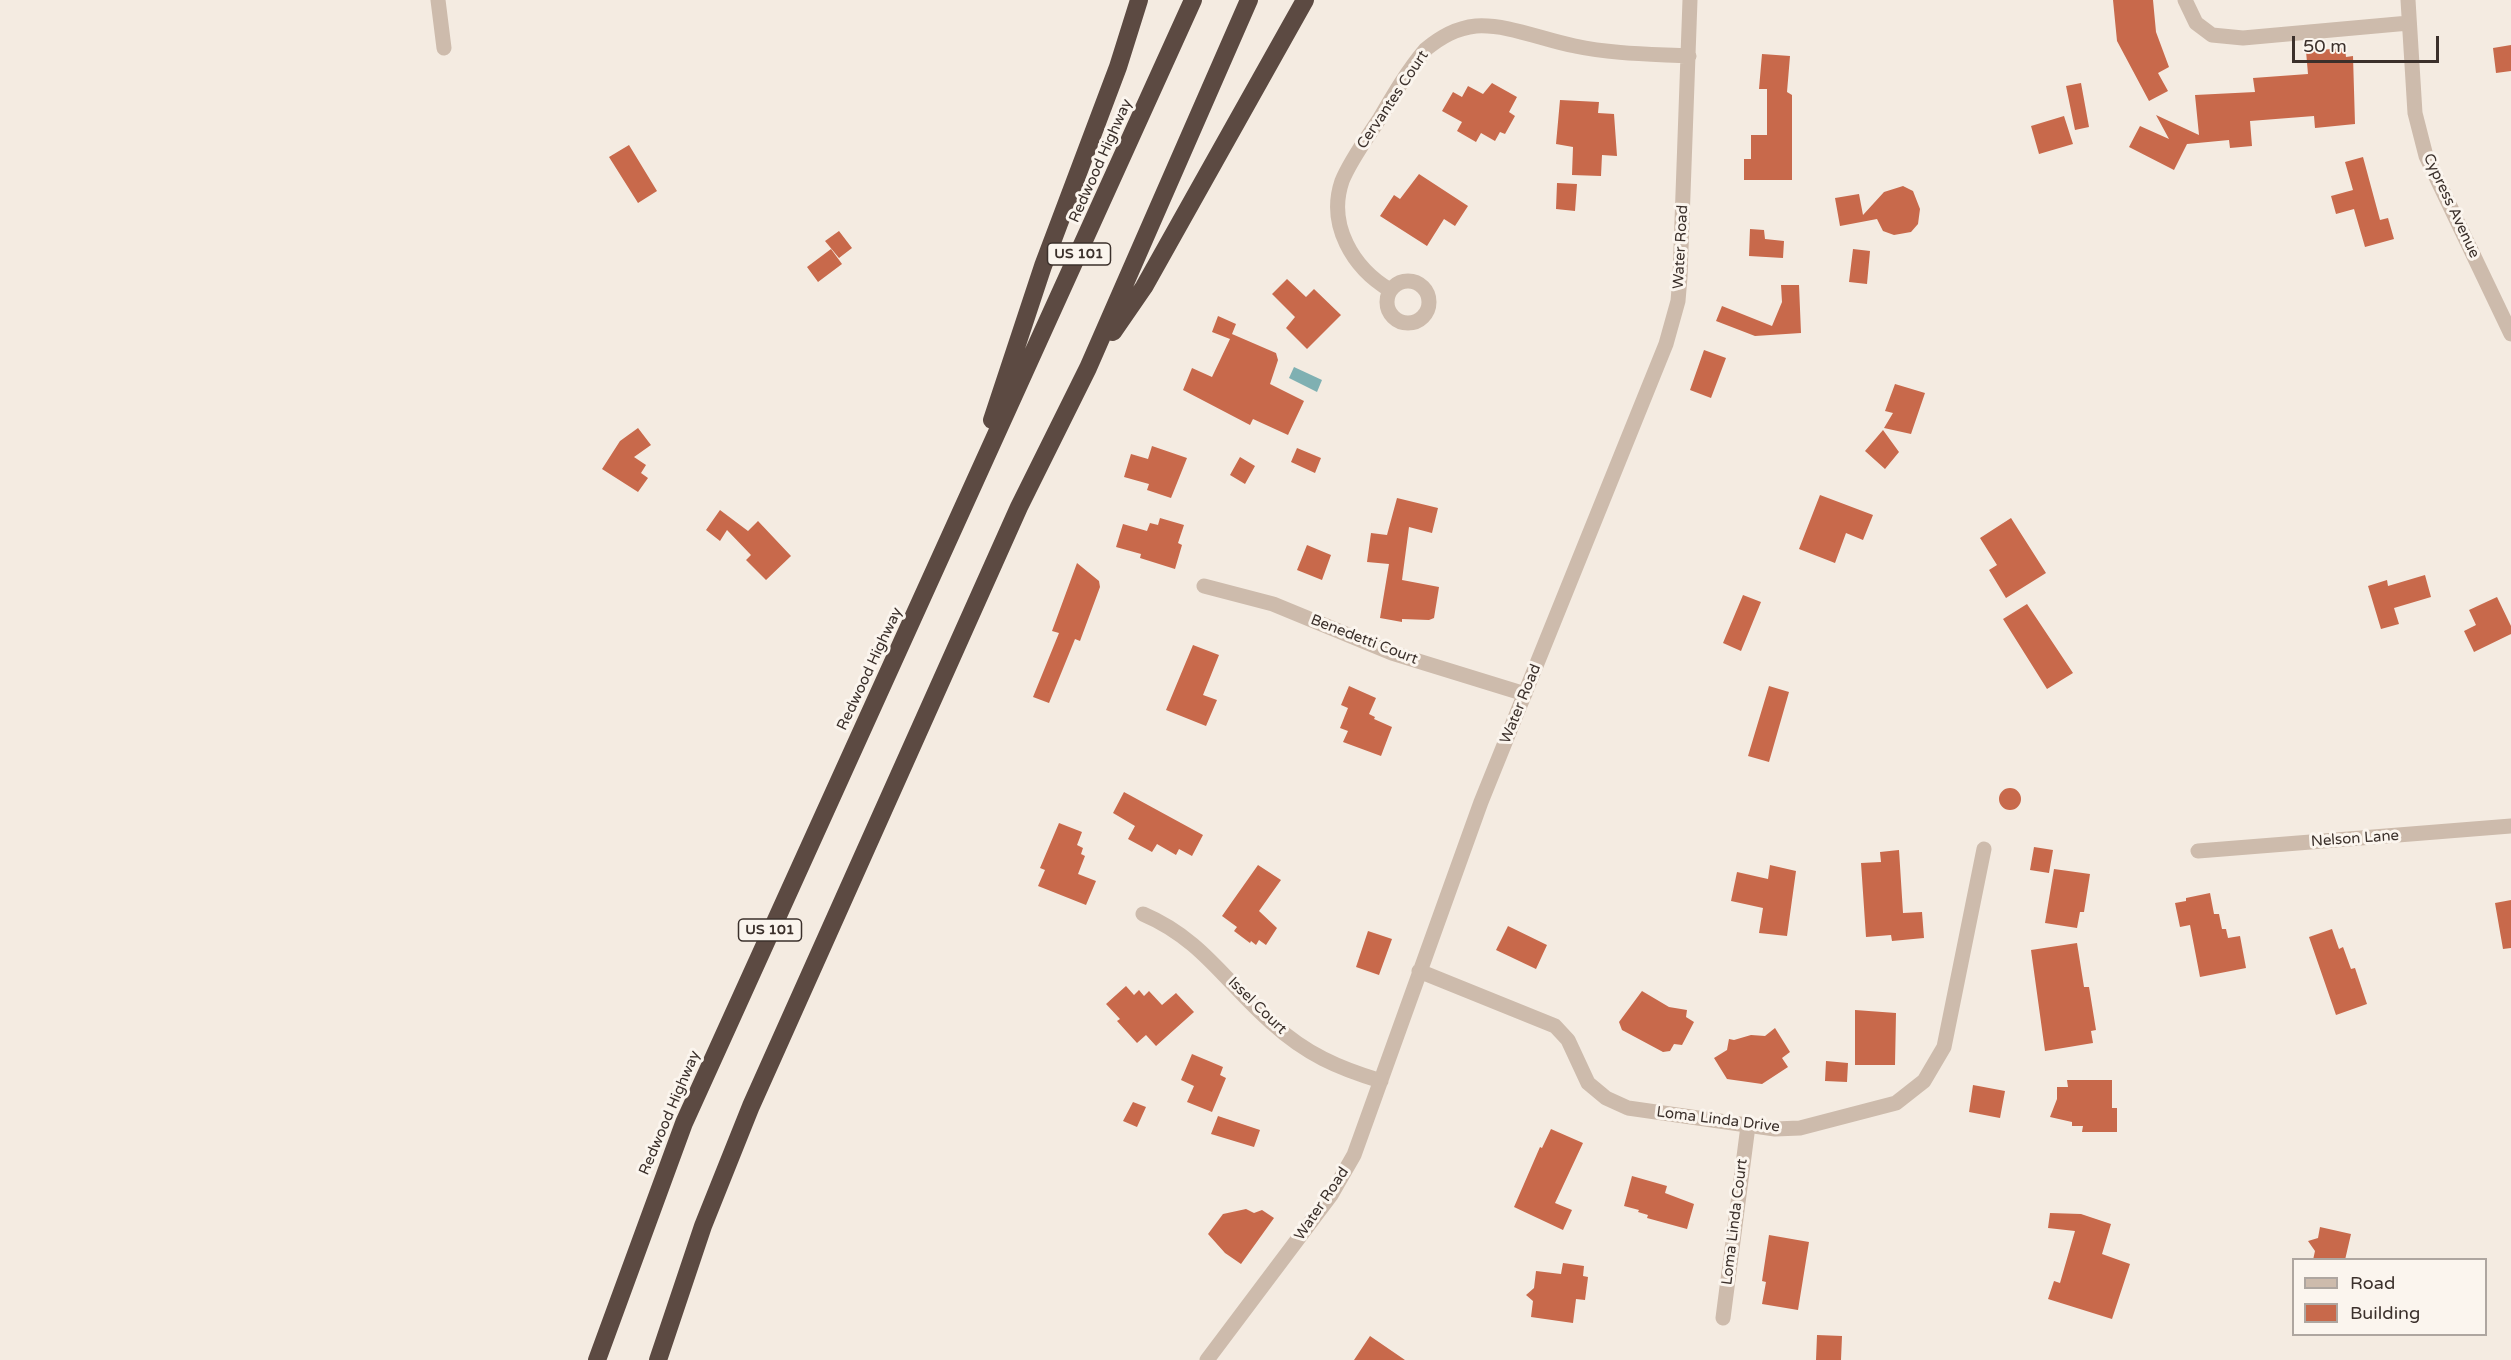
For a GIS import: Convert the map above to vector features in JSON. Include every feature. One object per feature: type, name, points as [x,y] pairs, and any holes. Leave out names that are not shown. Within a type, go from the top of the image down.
[{"type":"highway","points":[[963,507],[1043,266],[1094,135],[1139,0]]},
{"type":"highway","name":"Redwood Highway","points":[[597,1360],[684,1123],[1193,0]]},
{"type":"highway","name":"US 101","points":[[657,1360],[703,1226],[751,1106],[1019,507],[1088,368],[1249,0]]},
{"type":"highway","points":[[1088,368],[1144,287],[1305,0]]},
{"type":"street","points":[[438,0],[444,48]]},
{"type":"street","name":"Water Road","points":[[1207,1360],[1331,1195],[1363,1135],[1419,971],[1481,802],[1651,384],[1673,323],[1680,277],[1690,0]]},
{"type":"street","points":[[2185,0],[2196,23],[2212,35],[2243,38],[2409,23]]},
{"type":"street","name":"Cypress Avenue","points":[[2408,0],[2415,113],[2426,156],[2511,334]]},
{"type":"street","name":"Cervantes Court","points":[[1390,290],[1362,270],[1352,256],[1340,223],[1339,196],[1347,170],[1411,68],[1426,49],[1442,36],[1476,26],[1506,29],[1602,51],[1689,56]]},
{"type":"street","name":"Benedetti Court","points":[[1204,585],[1273,604],[1392,653],[1525,694]]},
{"type":"street","name":"Nelson Lane","points":[[2198,851],[2511,826]]},
{"type":"street","name":"Loma Linda Drive","points":[[1419,971],[1555,1026],[1568,1040],[1588,1083],[1615,1104],[1748,1126],[1800,1128],[1880,1108],[1906,1097],[1924,1081],[1940,1058],[1948,1035],[1984,849]]},
{"type":"street","name":"Issel Court","points":[[1143,914],[1169,925],[1192,942],[1271,1023],[1304,1049],[1338,1068],[1381,1081]]},
{"type":"street","name":"Loma Linda Court","points":[[1723,1318],[1748,1126]]},
{"type":"water","points":[[1294,367],[1322,380],[1317,392],[1289,378]]},
{"type":"building","points":[[2113,0],[2153,0],[2156,32],[2169,67],[2158,73],[2168,91],[2149,101],[2117,41]]},
{"type":"building","points":[[2511,45],[2511,71],[2496,73],[2493,48]]},
{"type":"building","points":[[2345,48],[2346,57],[2353,56],[2355,124],[2315,128],[2314,116],[2250,121],[2252,146],[2230,148],[2229,140],[2187,144],[2174,170],[2129,147],[2140,126],[2169,139],[2156,115],[2199,135],[2195,95],[2255,92],[2253,78],[2308,74],[2306,51]]},
{"type":"building","points":[[1762,54],[1790,56],[1787,92],[1792,95],[1792,180],[1744,180],[1744,159],[1751,159],[1751,135],[1767,135],[1767,89],[1759,89]]},
{"type":"building","points":[[1492,83],[1517,97],[1509,112],[1515,116],[1505,134],[1500,132],[1495,141],[1481,133],[1476,142],[1457,131],[1462,122],[1442,111],[1453,92],[1462,97],[1468,86],[1483,94]]},
{"type":"building","points":[[2081,83],[2089,127],[2075,130],[2066,86]]},
{"type":"building","points":[[1560,100],[1599,102],[1598,113],[1614,114],[1617,156],[1602,155],[1601,176],[1572,175],[1573,147],[1556,144]]},
{"type":"building","points":[[2064,116],[2073,144],[2039,154],[2031,126]]},
{"type":"building","points":[[629,145],[657,191],[638,203],[609,157]]},
{"type":"building","points":[[2363,157],[2380,220],[2388,218],[2394,239],[2365,247],[2354,209],[2336,214],[2331,196],[2353,190],[2345,162]]},
{"type":"building","points":[[1419,174],[1468,206],[1455,226],[1444,219],[1427,246],[1380,216],[1394,195],[1400,199]]},
{"type":"building","points":[[1557,183],[1577,184],[1575,211],[1556,209]]},
{"type":"building","points":[[1903,186],[1913,191],[1920,209],[1918,224],[1911,232],[1894,235],[1883,231],[1877,219],[1840,226],[1835,198],[1859,194],[1863,215],[1884,192]]},
{"type":"building","points":[[1750,229],[1764,230],[1765,239],[1784,241],[1783,258],[1749,256]]},
{"type":"building","points":[[839,231],[852,248],[839,258],[825,241]]},
{"type":"building","points":[[831,249],[842,264],[818,282],[807,267]]},
{"type":"building","points":[[1853,249],[1870,251],[1867,284],[1849,282]]},
{"type":"building","points":[[1287,279],[1306,297],[1314,289],[1341,315],[1307,349],[1286,328],[1295,317],[1272,294]]},
{"type":"building","points":[[1781,285],[1799,285],[1801,333],[1755,336],[1716,321],[1722,306],[1772,326],[1782,302]]},
{"type":"building","points":[[1218,316],[1236,324],[1232,334],[1276,353],[1278,360],[1270,384],[1304,401],[1288,435],[1253,419],[1250,425],[1183,390],[1192,368],[1212,377],[1230,339],[1212,332]]},
{"type":"building","points":[[1704,350],[1726,358],[1711,398],[1690,390]]},
{"type":"building","points":[[1895,384],[1925,393],[1911,434],[1884,428],[1893,413],[1885,411]]},
{"type":"building","points":[[638,428],[651,445],[634,457],[646,465],[641,473],[648,478],[638,492],[602,469],[620,441]]},
{"type":"building","points":[[1883,430],[1899,452],[1885,469],[1865,451]]},
{"type":"building","points":[[1152,446],[1187,458],[1171,498],[1147,490],[1149,484],[1124,477],[1131,454],[1148,459]]},
{"type":"building","points":[[1297,448],[1321,458],[1315,473],[1291,462]]},
{"type":"building","points":[[1240,457],[1255,466],[1245,484],[1230,475]]},
{"type":"building","points":[[1820,495],[1873,515],[1863,540],[1846,533],[1835,563],[1799,549]]},
{"type":"building","points":[[1397,498],[1438,508],[1432,533],[1409,527],[1402,580],[1439,587],[1434,618],[1429,620],[1402,619],[1402,622],[1380,618],[1389,564],[1367,562],[1371,533],[1387,535]]},
{"type":"building","points":[[720,510],[748,531],[758,521],[791,556],[766,580],[746,560],[751,555],[727,530],[720,541],[706,530]]},
{"type":"building","points":[[1160,518],[1184,525],[1178,543],[1182,545],[1175,569],[1140,558],[1141,554],[1116,547],[1123,524],[1147,531],[1150,523],[1158,525]]},
{"type":"building","points":[[2011,518],[2046,573],[2006,598],[1989,570],[1997,565],[1980,538]]},
{"type":"building","points":[[1307,545],[1331,555],[1322,580],[1297,570]]},
{"type":"building","points":[[1077,563],[1099,581],[1100,587],[1080,641],[1075,639],[1049,703],[1033,697],[1059,633],[1052,631]]},
{"type":"building","points":[[2425,575],[2431,597],[2394,608],[2399,624],[2381,629],[2368,586],[2387,580],[2388,586]]},
{"type":"building","points":[[1743,595],[1761,602],[1741,651],[1723,643]]},
{"type":"building","points":[[2497,597],[2511,626],[2511,634],[2474,652],[2464,631],[2476,625],[2469,610]]},
{"type":"building","points":[[2027,604],[2073,673],[2047,689],[2003,619]]},
{"type":"building","points":[[1193,645],[1219,655],[1203,695],[1217,700],[1206,726],[1166,710]]},
{"type":"building","points":[[1349,686],[1376,698],[1369,714],[1375,717],[1374,719],[1392,727],[1381,756],[1343,742],[1348,731],[1340,728],[1348,708],[1341,705]]},
{"type":"building","points":[[1769,686],[1789,692],[1769,762],[1748,756]]},
{"type":"building","points":[[2010,788],[2018,791],[2021,799],[2018,807],[2010,810],[2002,807],[1999,799],[2002,791]]},
{"type":"building","points":[[1124,792],[1203,835],[1192,856],[1179,849],[1176,855],[1157,844],[1152,852],[1128,839],[1135,826],[1113,813]]},
{"type":"building","points":[[1059,823],[1082,832],[1077,845],[1083,848],[1081,854],[1085,856],[1078,874],[1096,881],[1086,905],[1038,886],[1045,870],[1040,868]]},
{"type":"building","points":[[2034,847],[2053,850],[2049,873],[2030,870]]},
{"type":"building","points":[[1899,850],[1903,913],[1922,912],[1924,938],[1892,941],[1891,935],[1866,937],[1861,863],[1881,862],[1880,852]]},
{"type":"building","points":[[1258,865],[1281,880],[1259,911],[1277,928],[1266,945],[1259,940],[1256,945],[1251,941],[1250,943],[1234,931],[1237,927],[1222,916]]},
{"type":"building","points":[[1770,865],[1796,871],[1787,936],[1759,933],[1763,908],[1731,901],[1737,872],[1768,879]]},
{"type":"building","points":[[2054,869],[2090,874],[2084,912],[2080,912],[2077,928],[2045,923]]},
{"type":"building","points":[[2210,893],[2214,914],[2219,914],[2222,929],[2226,929],[2228,938],[2240,936],[2246,968],[2200,977],[2190,925],[2180,927],[2175,903]]},
{"type":"building","points":[[2511,900],[2511,948],[2503,949],[2495,903]]},
{"type":"building","points":[[1508,926],[1547,945],[1536,969],[1496,950]]},
{"type":"building","points":[[2332,929],[2339,949],[2343,947],[2351,969],[2355,968],[2367,1004],[2336,1015],[2309,937]]},
{"type":"building","points":[[1368,931],[1392,939],[1379,975],[1356,967]]},
{"type":"building","points":[[2077,943],[2084,987],[2089,987],[2096,1030],[2091,1031],[2093,1043],[2045,1051],[2031,950]]},
{"type":"building","points":[[1126,986],[1134,995],[1139,990],[1144,996],[1149,991],[1162,1005],[1176,993],[1194,1012],[1156,1046],[1146,1035],[1137,1043],[1117,1021],[1120,1019],[1106,1004]]},
{"type":"building","points":[[1642,991],[1669,1007],[1687,1010],[1686,1017],[1694,1022],[1682,1045],[1674,1044],[1670,1051],[1663,1052],[1622,1030],[1619,1022]]},
{"type":"building","points":[[1855,1010],[1896,1013],[1895,1065],[1855,1065]]},
{"type":"building","points":[[1775,1028],[1790,1052],[1782,1058],[1788,1067],[1762,1084],[1727,1079],[1714,1058],[1727,1050],[1729,1039],[1734,1040],[1751,1035],[1765,1036]]},
{"type":"building","points":[[1192,1054],[1223,1067],[1220,1075],[1226,1078],[1212,1112],[1187,1102],[1194,1086],[1181,1080]]},
{"type":"building","points":[[1826,1061],[1848,1063],[1847,1082],[1825,1081]]},
{"type":"building","points":[[2067,1080],[2112,1080],[2112,1108],[2117,1108],[2117,1132],[2082,1132],[2083,1126],[2072,1126],[2072,1122],[2050,1117],[2057,1099],[2057,1087],[2068,1087]]},
{"type":"building","points":[[1973,1085],[2005,1091],[2000,1118],[1969,1112]]},
{"type":"building","points":[[1133,1102],[1146,1107],[1137,1127],[1123,1121]]},
{"type":"building","points":[[1218,1116],[1260,1130],[1254,1147],[1211,1134]]},
{"type":"building","points":[[1551,1129],[1583,1143],[1555,1203],[1572,1210],[1563,1230],[1514,1207],[1540,1147],[1542,1148]]},
{"type":"building","points":[[1632,1176],[1667,1186],[1665,1193],[1694,1204],[1687,1229],[1647,1218],[1648,1215],[1638,1212],[1639,1210],[1624,1206]]},
{"type":"building","points":[[1246,1209],[1254,1213],[1262,1210],[1274,1218],[1241,1264],[1225,1253],[1208,1234],[1223,1214]]},
{"type":"building","points":[[2050,1213],[2081,1214],[2111,1224],[2102,1254],[2130,1264],[2112,1319],[2048,1299],[2054,1281],[2060,1283],[2075,1231],[2048,1228]]},
{"type":"building","points":[[2320,1227],[2351,1234],[2345,1258],[2313,1258],[2315,1251],[2308,1241],[2318,1238]]},
{"type":"building","points":[[1769,1235],[1809,1242],[1798,1310],[1762,1304],[1766,1282],[1762,1281]]},
{"type":"building","points":[[1563,1263],[1584,1266],[1583,1276],[1588,1277],[1585,1300],[1576,1299],[1573,1323],[1531,1317],[1533,1301],[1526,1295],[1534,1288],[1536,1271],[1561,1274]]},
{"type":"building","points":[[1817,1335],[1842,1336],[1841,1360],[1816,1360]]},
{"type":"building","points":[[1370,1336],[1405,1360],[1354,1360]]}]
